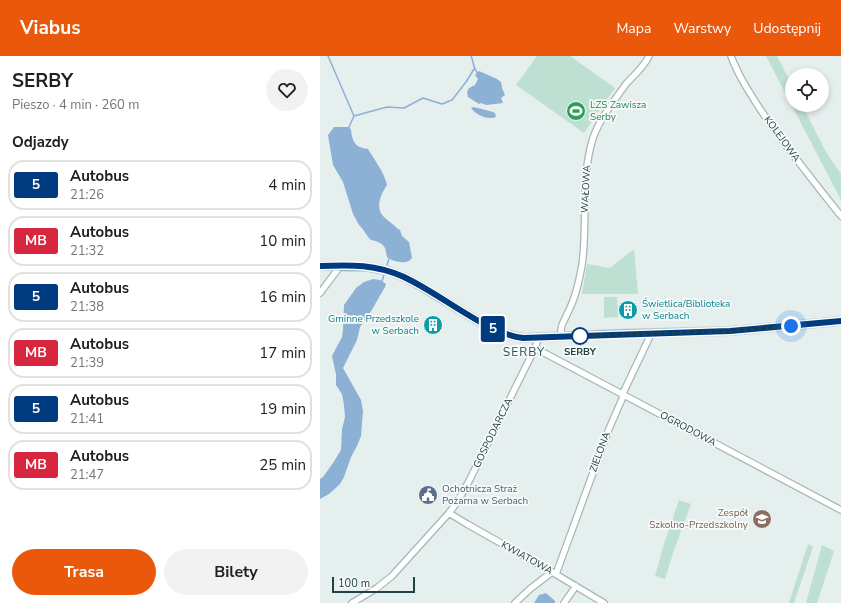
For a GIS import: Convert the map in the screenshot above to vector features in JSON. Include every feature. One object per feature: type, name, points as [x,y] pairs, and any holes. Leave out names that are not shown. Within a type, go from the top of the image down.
[{"type":"main road","points":[[320,266],[368,266],[386,270],[410,280],[496,331],[516,337],[537,338],[730,331],[841,321]]},
{"type":"street","name":"WAŁOWA","points":[[561,337],[562,325],[574,299],[582,264],[585,216],[585,180],[593,137],[597,127],[609,108],[649,56]]},
{"type":"street","name":"KOLEJOWA","points":[[730,56],[767,120],[787,148],[841,216]]},
{"type":"street","points":[[320,293],[338,269],[338,266]]},
{"type":"street","name":"ZIELONA","points":[[554,573],[624,391],[651,334]]},
{"type":"street","name":"GOSPODARCZA","points":[[352,603],[377,588],[392,576],[458,501],[535,348],[537,338]]},
{"type":"street","name":"OGRODOWA","points":[[535,348],[841,510]]},
{"type":"street","name":"KWIATOWA","points":[[449,513],[604,603]]},
{"type":"street","points":[[515,603],[530,589],[554,573]]},
{"type":"street","points":[[564,603],[576,586]]},
{"type":"green space","name":"LZS Zawisza Serby","points":[[537,56],[570,56],[615,88],[584,133],[516,85]]},
{"type":"green space","points":[[766,56],[777,56],[785,71],[785,92]]},
{"type":"green space","points":[[795,112],[806,112],[826,152],[841,174],[841,200]]},
{"type":"green space","points":[[634,249],[638,294],[582,294],[587,264],[610,268]]},
{"type":"green space","points":[[604,297],[617,297],[618,317],[604,318]]},
{"type":"green space","points":[[679,500],[691,504],[665,579],[655,576]]},
{"type":"green space","points":[[808,544],[813,547],[794,603],[789,603]]},
{"type":"green space","points":[[822,545],[834,551],[817,603],[806,603]]},
{"type":"water","points":[[479,71],[501,82],[505,95],[501,98],[503,103],[486,105],[481,103],[479,104],[468,97],[467,92],[469,88],[475,85],[478,79],[475,75]]},
{"type":"water","points":[[474,107],[493,112],[495,113],[496,117],[489,118],[482,116],[471,108]]},
{"type":"water","points":[[334,127],[349,127],[354,142],[360,147],[368,149],[382,171],[387,185],[381,196],[379,209],[383,216],[400,230],[402,236],[409,242],[412,258],[409,261],[397,262],[387,257],[385,248],[382,244],[371,240],[359,225],[353,214],[343,182],[333,165],[328,135]]},
{"type":"water","points":[[373,279],[380,280],[386,284],[385,287],[360,327],[357,340],[343,368],[361,400],[363,411],[361,436],[340,484],[329,494],[320,499],[320,479],[323,477],[341,450],[342,429],[345,417],[344,405],[342,394],[336,385],[336,374],[332,356],[342,337],[344,305],[356,288],[364,282]]},
{"type":"water","points":[[546,593],[555,601],[555,603],[534,603],[539,595]]},
{"type":"waterway","points":[[328,56],[354,116]]},
{"type":"waterway","points":[[471,56],[474,68],[478,74]]},
{"type":"waterway","points":[[349,127],[354,116],[387,107],[404,108],[423,98],[442,104],[452,100],[474,69]]},
{"type":"waterway","points":[[386,268],[389,259]]},
{"type":"waterway","points":[[382,282],[384,274]]},
{"type":"bus line","name":"5","points":[[320,266],[368,266],[379,268],[406,278],[496,331],[523,338],[730,331],[841,321]]},
{"type":"place","name":"LZS Zawisza Serby","points":[[576,111]]},
{"type":"place","name":"Świetlica/Biblioteka w Serbach","points":[[628,310]]},
{"type":"place","name":"Gminne Przedszkole w Serbach","points":[[433,325]]},
{"type":"place","name":"SERBY","points":[[580,336]]},
{"type":"place","name":"Ochotnicza Straż Pożarna w Serbach","points":[[428,495]]},
{"type":"place","name":"Zespół Szkolno-Przedszkolny","points":[[762,519]]},
{"type":"district","name":"SERBY","points":[[524,352]]},
{"type":"route","points":[[580,336],[730,331],[791,326]]}]
